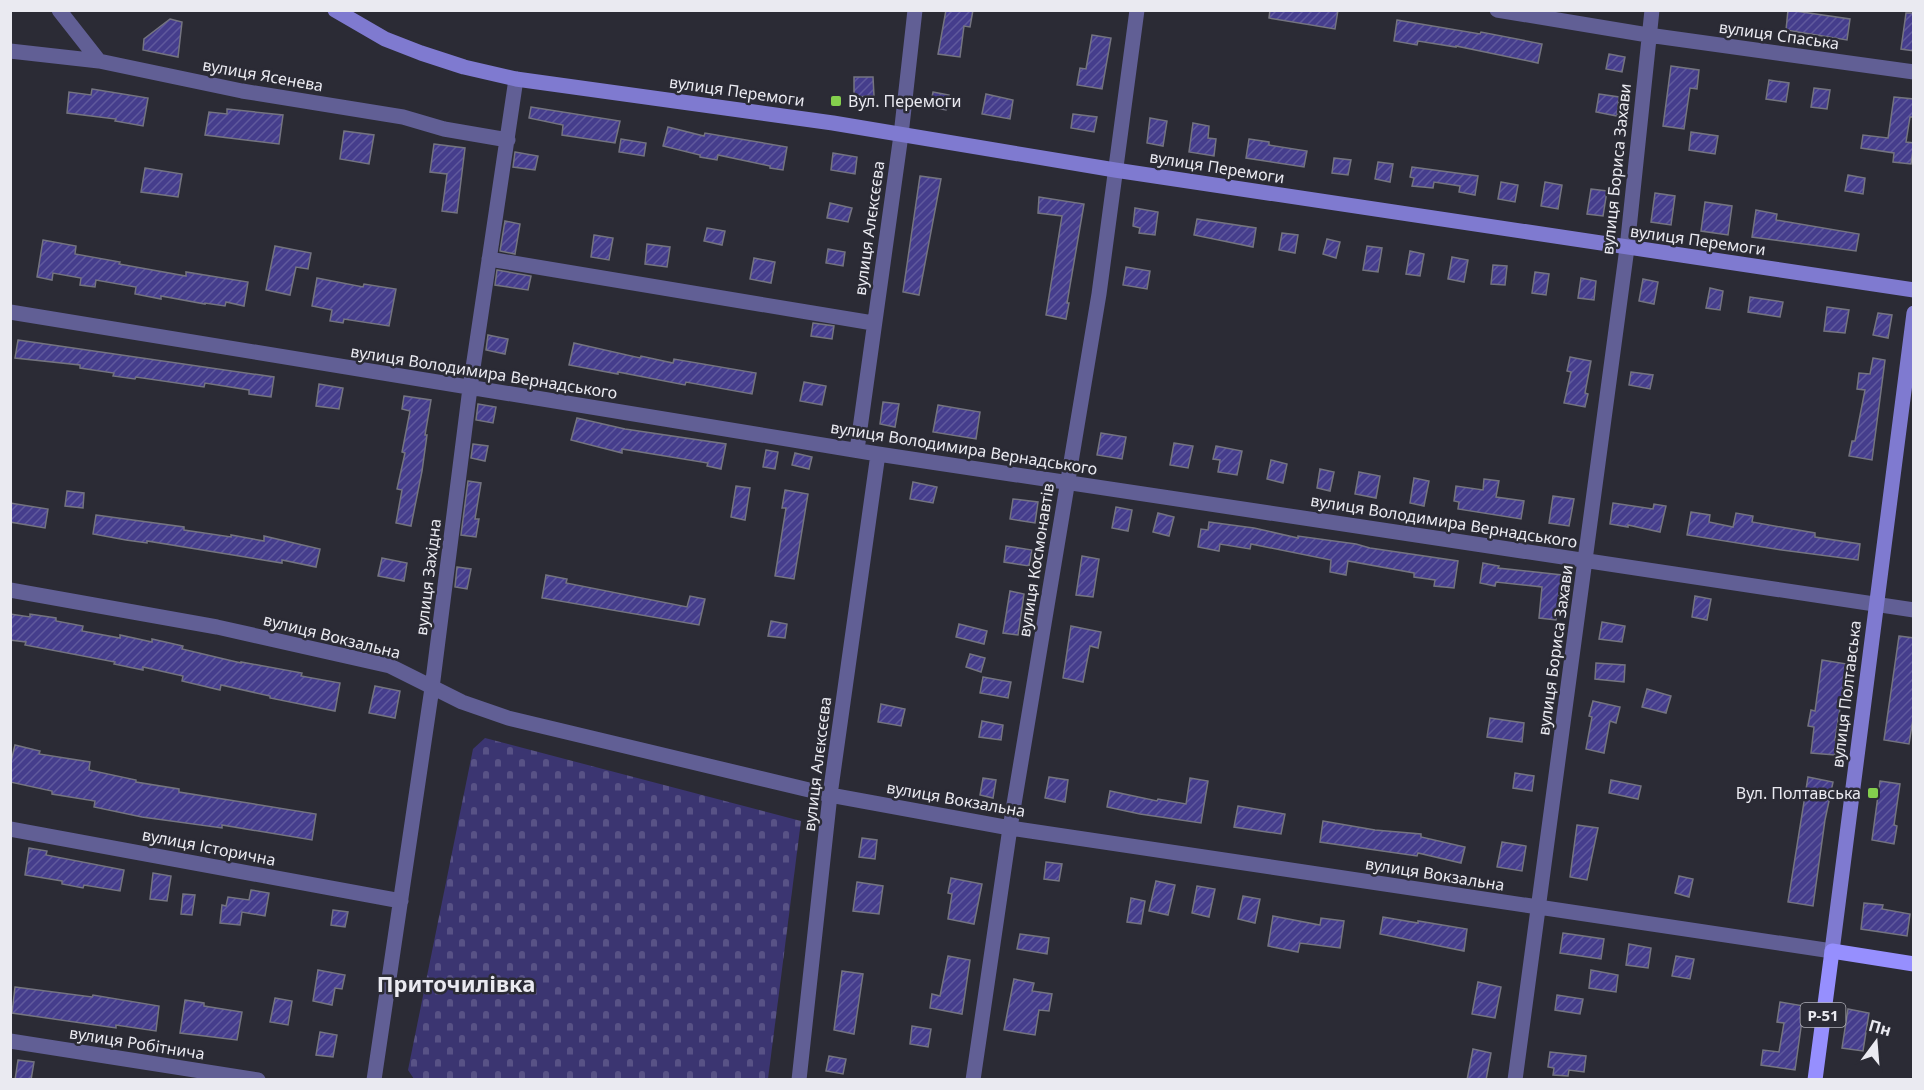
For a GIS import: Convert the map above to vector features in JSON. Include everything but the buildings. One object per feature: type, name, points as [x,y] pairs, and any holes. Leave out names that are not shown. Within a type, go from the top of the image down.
[{"type":"main road","name":"вулиця Перемоги","points":[[335,10],[386,39],[421,53],[464,68],[516,79],[833,123],[1114,170],[1914,290]]},
{"type":"main road","name":"вулиця Полтавська","points":[[1815,1080],[1914,313]]},
{"type":"main road","name":"вулиця Вокзальна","points":[[1832,951],[1914,964]]},
{"type":"street","points":[[59,10],[99,61]]},
{"type":"street","name":"вулиця Алєксєєва","points":[[857,450],[901,135],[915,10]]},
{"type":"street","name":"вулиця Космонавтів","points":[[973,1080],[1011,828],[1099,294],[1137,10]]},
{"type":"street","name":"вулиця Спаська","points":[[1497,10],[1648,35],[1914,72]]},
{"type":"street","name":"вулиця Бориса Захави","points":[[1515,1080],[1627,248],[1652,10]]},
{"type":"street","name":"вулиця Ясенева","points":[[10,51],[99,61],[242,91],[403,117],[444,129],[508,140]]},
{"type":"street","name":"вулиця Західна","points":[[374,1080],[432,688],[470,388],[516,79]]},
{"type":"street","points":[[489,259],[873,323]]},
{"type":"street","name":"вулиця Володимира Вернадського","points":[[10,312],[878,454],[1914,610]]},
{"type":"street","name":"вулиця Алєксєєва","points":[[799,1080],[830,795],[878,454]]},
{"type":"street","name":"вулиця Вокзальна","points":[[10,590],[218,627],[390,666],[462,702],[508,718],[830,795],[1011,828],[1832,951]]},
{"type":"street","name":"вулиця Історична","points":[[10,829],[401,901]]},
{"type":"street","name":"вулиця Робітнича","points":[[10,1041],[258,1080]]},
{"type":"green space","points":[[485,738],[801,821],[768,1079],[414,1079],[408,1070],[473,749]]},
{"type":"place","name":"Вул. Перемоги","points":[[836,101]]},
{"type":"place","name":"Вул. Полтавська","points":[[1873,793]]},
{"type":"district","name":"Приточилівка","points":[[456,983]]}]
